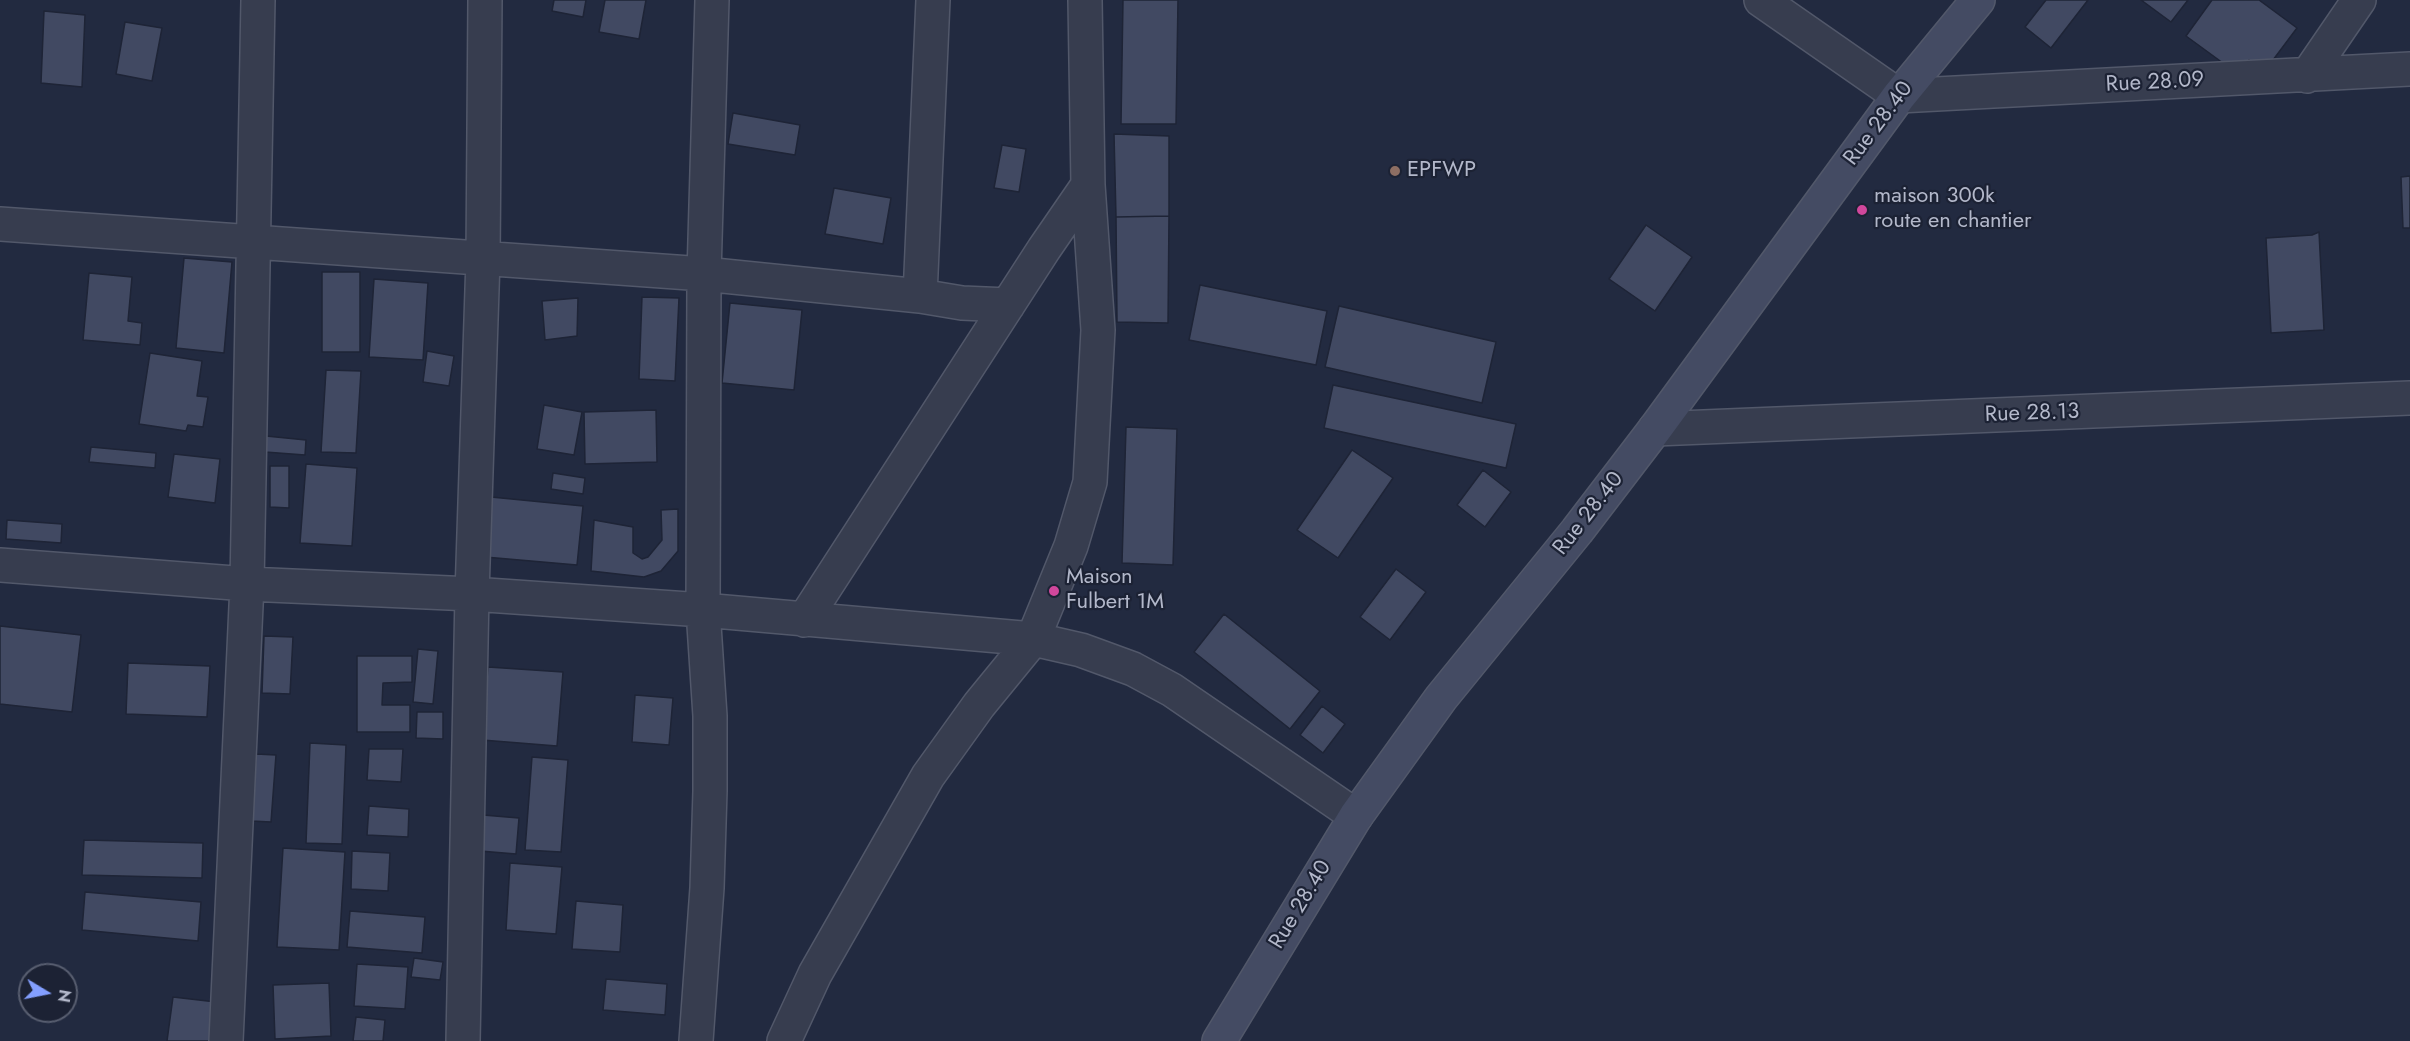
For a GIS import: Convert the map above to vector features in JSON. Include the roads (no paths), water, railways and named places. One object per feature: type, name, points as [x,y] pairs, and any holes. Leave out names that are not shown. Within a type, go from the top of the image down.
[{"type":"street","points":[[226,1041],[247,584],[258,0]]},
{"type":"street","points":[[463,1041],[472,594],[483,259],[485,0]]},
{"type":"street","points":[[696,1041],[707,888],[710,791],[710,716],[703,610],[704,274],[712,0]]},
{"type":"street","points":[[920,296],[933,0]]},
{"type":"street","points":[[784,1041],[815,974],[928,776],[979,705],[1033,639],[1071,546],[1090,483],[1098,330],[1088,185],[1085,0]]},
{"type":"street","points":[[1761,0],[1899,96]]},
{"type":"street","name":"Rue 28.40","points":[[1219,1041],[1356,816],[1441,698],[1577,531],[1899,96],[1978,0]]},
{"type":"street","points":[[2307,76],[2359,0]]},
{"type":"street","name":"Rue 28.09","points":[[1899,96],[2410,69]]},
{"type":"street","points":[[804,620],[1088,185]]},
{"type":"street","points":[[0,224],[704,274],[920,296],[962,303],[1008,305]]},
{"type":"street","name":"Rue 28.13","points":[[1654,429],[2410,398]]},
{"type":"street","points":[[0,565],[247,584],[472,594],[703,610],[1033,639],[1081,650],[1123,665],[1172,690],[1356,816]]},
{"type":"place","name":"EPFWP","points":[[1395,171]]},
{"type":"place","name":"maison 300k route en chantier","points":[[1862,210]]},
{"type":"place","name":"Maison Fulbert 1M","points":[[1054,591]]}]
